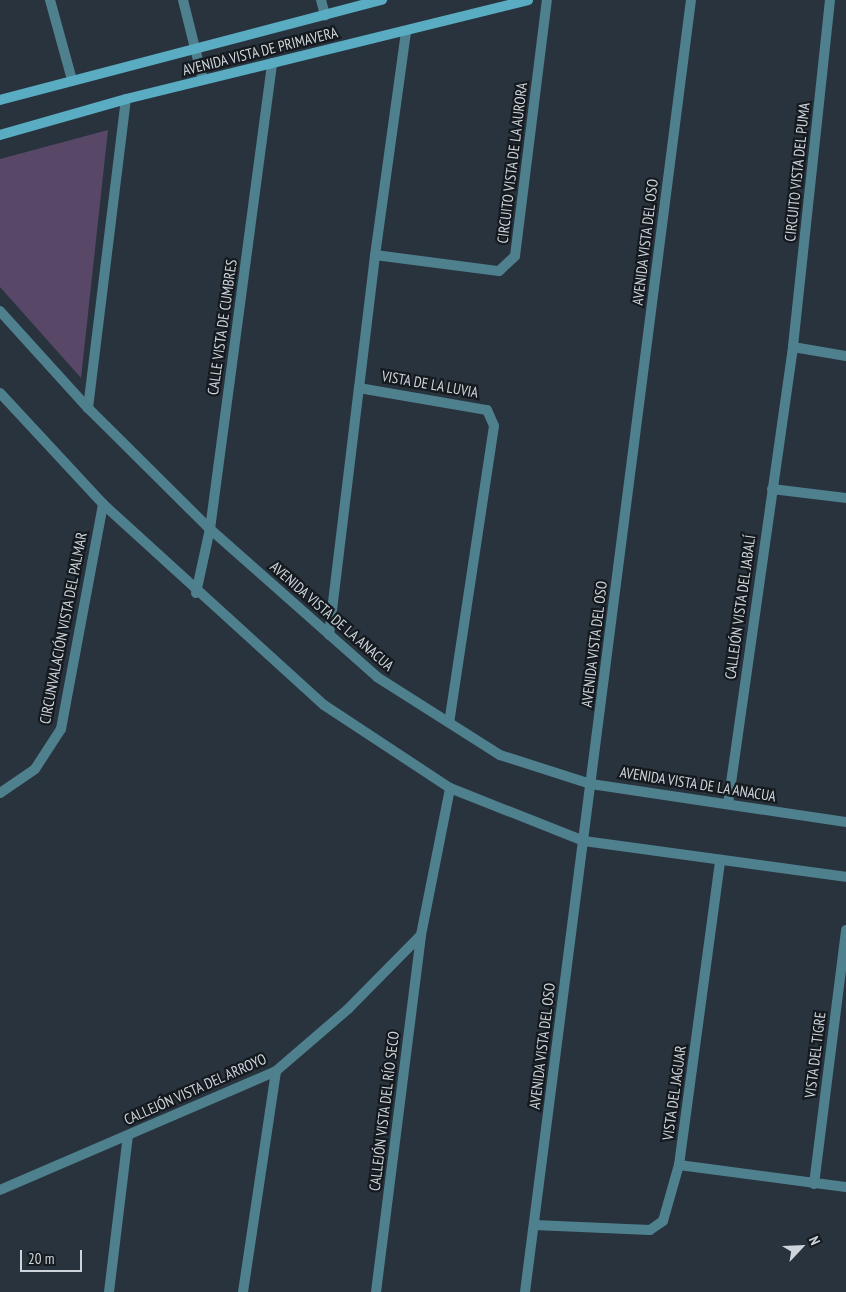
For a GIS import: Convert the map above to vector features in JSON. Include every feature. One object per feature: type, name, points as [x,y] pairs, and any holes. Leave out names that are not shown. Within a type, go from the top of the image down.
[{"type":"main road","name":"AVENIDA VISTA DE PRIMAVERA","points":[[0,100],[194,46],[382,0]]},
{"type":"main road","name":"AVENIDA VISTA DE PRIMAVERA","points":[[0,135],[126,99],[406,32],[528,0]]},
{"type":"street","points":[[50,0],[72,80]]},
{"type":"street","points":[[183,0],[203,80]]},
{"type":"street","points":[[321,0],[324,15]]},
{"type":"street","name":"CIRCUITO VISTA DE LA AURORA","points":[[375,255],[499,271],[513,262],[547,0]]},
{"type":"street","name":"AVENIDA VISTA DEL OSO","points":[[524,1292],[584,841],[691,0]]},
{"type":"street","name":"CIRCUITO VISTA DEL PUMA","points":[[772,489],[793,347],[830,0]]},
{"type":"street","points":[[359,388],[375,255],[406,32]]},
{"type":"street","name":"CALLE VISTA DE CUMBRES","points":[[196,593],[210,529],[272,63]]},
{"type":"street","points":[[88,408],[126,99]]},
{"type":"street","name":"AVENIDA VISTA DE LA ANACUA","points":[[0,311],[88,408],[210,529],[376,677],[500,755],[591,784],[846,822]]},
{"type":"street","points":[[793,347],[846,356]]},
{"type":"street","name":"VISTA DE LA LUVIA","points":[[329,635],[359,388],[481,407],[492,417],[448,723]]},
{"type":"street","points":[[0,393],[103,504],[196,593],[324,705],[450,788],[584,841],[846,877]]},
{"type":"street","points":[[772,489],[846,498]]},
{"type":"street","name":"CALLEJÓN VISTA DEL JABALÍ","points":[[728,804],[772,489]]},
{"type":"street","name":"CIRCUNVALACIÓN VISTA DEL PALMAR","points":[[0,793],[35,769],[61,728],[103,504]]},
{"type":"street","points":[[421,935],[450,788]]},
{"type":"street","name":"VISTA DEL JAGUAR","points":[[534,1225],[650,1230],[663,1221],[679,1164],[720,860]]},
{"type":"street","name":"VISTA DEL TIGRE","points":[[814,1184],[846,930]]},
{"type":"street","name":"CALLEJÓN VISTA DEL ARROYO","points":[[0,1190],[276,1071],[348,1009],[421,935]]},
{"type":"street","name":"CALLEJÓN VISTA DEL RÍO SECO","points":[[376,1292],[421,935]]},
{"type":"street","points":[[243,1292],[276,1071]]},
{"type":"street","points":[[109,1292],[128,1136]]},
{"type":"street","points":[[679,1164],[846,1187]]},
{"type":"shaded area","points":[[108,130],[81,378],[0,287],[0,159]]}]
